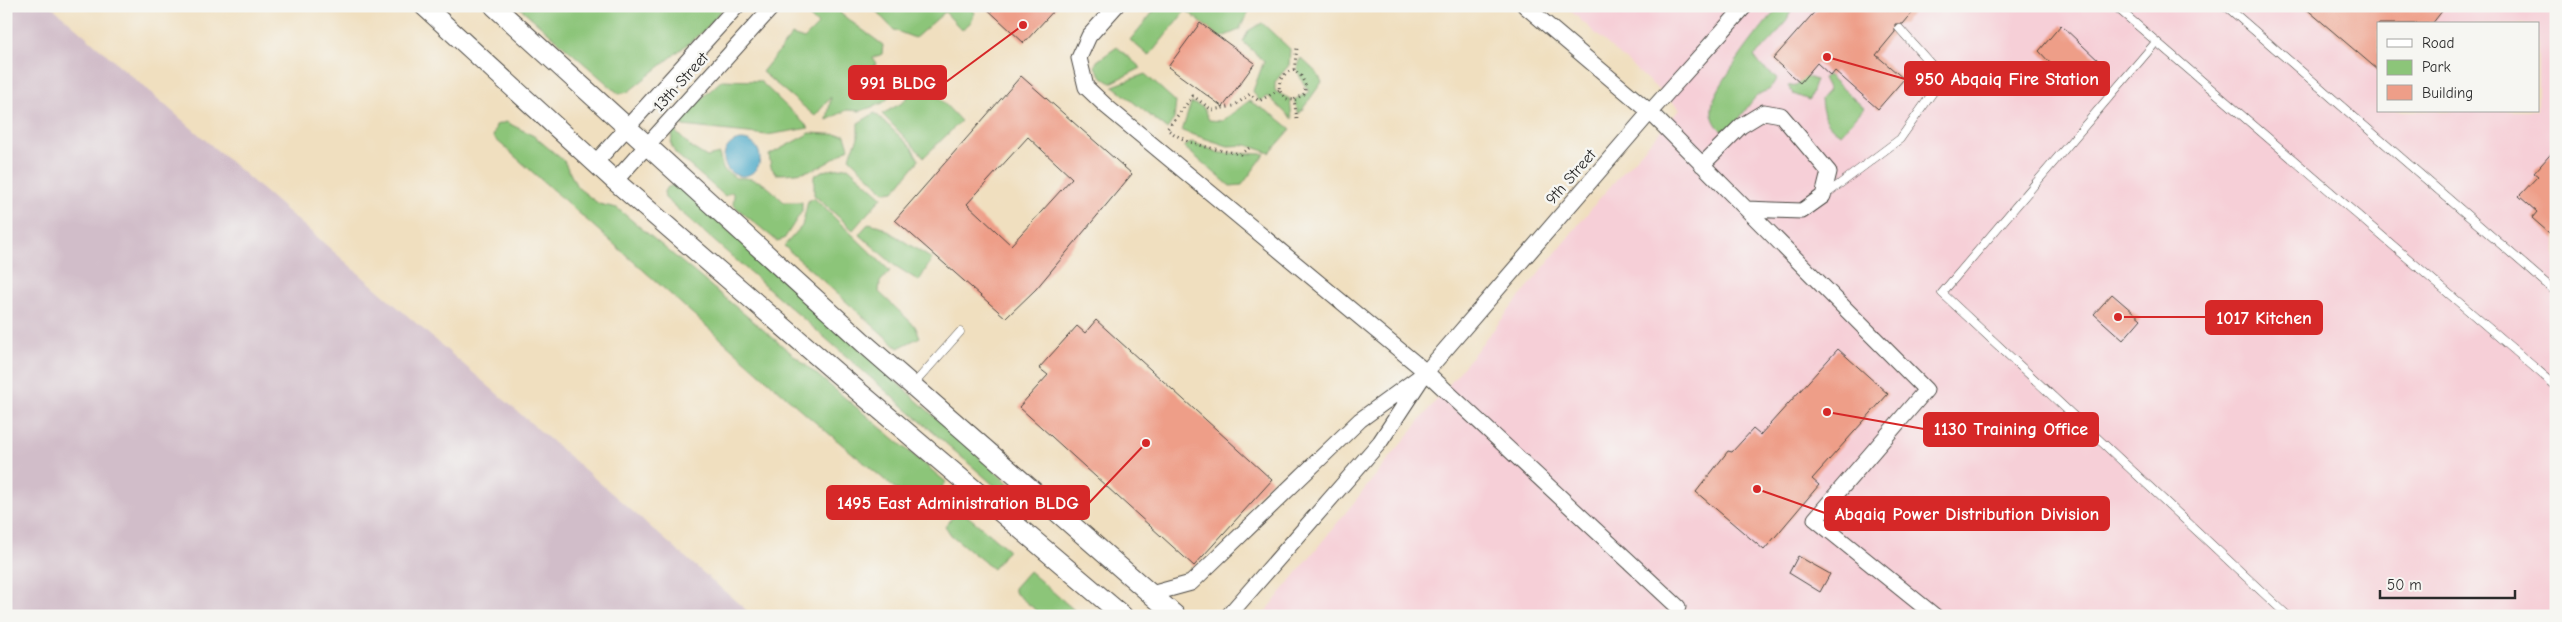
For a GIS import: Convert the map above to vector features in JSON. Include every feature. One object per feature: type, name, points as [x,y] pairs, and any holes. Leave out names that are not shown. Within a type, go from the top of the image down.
[{"type":"street","points":[[424,6],[615,181],[838,374],[1123,616]]},
{"type":"street","points":[[494,6],[913,385],[1176,616]]},
{"type":"street","name":"13th Street","points":[[595,163],[737,6]]},
{"type":"street","name":"13th Street","points":[[615,181],[773,6]]},
{"type":"street","points":[[1116,6],[1089,36],[1079,58],[1086,87],[1107,107],[1426,372],[1678,607]]},
{"type":"street","points":[[1524,6],[1650,112],[1926,390],[1815,519],[1935,616]]},
{"type":"street","name":"9th Street","points":[[1426,372],[1650,112],[1745,6]]},
{"type":"street","points":[[1702,165],[1741,126],[1764,112],[1781,115],[1829,172],[1823,196],[1802,211],[1746,209]]},
{"type":"street","points":[[1151,594],[1191,583],[1360,420],[1426,372]]},
{"type":"street","points":[[1228,616],[1380,442],[1426,372]]},
{"type":"lane","points":[[2115,6],[2556,386]]},
{"type":"lane","points":[[2226,6],[2556,292]]},
{"type":"lane","points":[[1823,196],[1900,140],[1943,78],[1899,28]]},
{"type":"lane","points":[[2156,42],[1942,293],[2288,616]]},
{"type":"lane","points":[[913,385],[960,332]]},
{"type":"path","points":[[1294,70],[1297,48]]},
{"type":"path","points":[[1294,70],[1301,76],[1306,86],[1304,94],[1294,100],[1286,99],[1279,90],[1280,80],[1287,72],[1294,70]]},
{"type":"path","points":[[1249,148],[1240,154],[1220,150],[1184,140],[1167,128],[1193,96],[1212,110],[1234,106],[1250,94],[1259,101],[1279,90]]},
{"type":"path","points":[[1294,100],[1297,119]]},
{"type":"shaded area","points":[[6,6],[51,6],[753,616],[6,616]]},
{"type":"shaded area","points":[[1565,6],[2556,6],[2556,616],[1262,616],[1599,199],[1680,109]]},
{"type":"green space","points":[[518,6],[725,6],[705,30],[628,92],[619,94]]},
{"type":"green space","points":[[814,6],[838,6],[841,14],[883,45],[882,54],[873,58],[876,64],[873,66],[885,74],[903,69],[899,88],[883,103],[861,111],[847,110],[827,120],[831,97],[815,116],[762,72],[792,35],[804,39],[818,25],[807,14]]},
{"type":"green space","points":[[876,6],[968,6],[975,12],[971,22],[962,30],[945,12],[915,38],[894,30],[875,10]]},
{"type":"green space","points":[[1158,6],[1240,6],[1249,11],[1239,30],[1220,38],[1186,10],[1149,56],[1130,40]]},
{"type":"green space","points":[[1781,6],[1793,6],[1777,34],[1754,56],[1762,67],[1777,78],[1769,90],[1755,98],[1735,123],[1721,130],[1714,121],[1712,113],[1713,102],[1717,93],[1743,52],[1764,24]]},
{"type":"green space","points":[[1262,23],[1290,49],[1289,65],[1275,82],[1275,91],[1290,99],[1292,119],[1268,96],[1259,101],[1253,91],[1264,61],[1243,42],[1248,31]]},
{"type":"green space","points":[[1117,47],[1141,68],[1111,83],[1103,78],[1095,67],[1097,61]]},
{"type":"green space","points":[[1301,58],[1317,73],[1322,82],[1299,114],[1294,100],[1309,92],[1298,71]]},
{"type":"green space","points":[[915,73],[961,121],[924,157],[882,114],[902,103],[910,94],[910,78]]},
{"type":"green space","points":[[1145,74],[1176,102],[1174,119],[1167,129],[1113,86]]},
{"type":"green space","points":[[1828,75],[1864,108],[1841,134],[1832,128],[1826,120],[1823,110],[1821,99],[1829,90],[1823,78]]},
{"type":"green space","points":[[1805,76],[1816,80],[1809,100],[1793,94],[1788,86],[1796,85]]},
{"type":"green space","points":[[722,80],[760,81],[809,128],[767,135],[683,126],[679,119]]},
{"type":"green space","points":[[1249,101],[1275,116],[1291,129],[1270,153],[1247,145],[1228,146],[1182,131],[1191,103],[1203,107],[1209,120],[1222,121]]},
{"type":"green space","points":[[875,113],[912,148],[919,160],[894,191],[885,192],[849,158],[858,138],[858,123]]},
{"type":"green space","points":[[506,122],[534,136],[564,161],[577,187],[599,204],[617,208],[946,482],[922,511],[809,417],[493,137],[496,125]]},
{"type":"green space","points":[[673,129],[692,148],[707,157],[719,154],[723,169],[736,178],[758,181],[768,187],[784,202],[802,202],[802,211],[784,239],[777,241],[733,205],[734,196],[732,192],[725,196],[675,153],[671,144]]},
{"type":"green space","points":[[810,133],[845,135],[849,148],[823,165],[807,171],[776,174],[771,167],[769,155]]},
{"type":"green space","points":[[1192,142],[1220,153],[1265,154],[1242,185],[1230,186],[1184,147]]},
{"type":"green space","points":[[848,167],[882,197],[853,230],[814,195],[814,176],[822,171]]},
{"type":"green space","points":[[677,184],[1028,501],[1021,509],[665,198],[664,191],[668,187]]},
{"type":"green space","points":[[814,198],[890,271],[880,282],[879,292],[915,326],[920,337],[898,348],[784,246],[802,226],[808,201]]},
{"type":"green space","points":[[869,223],[880,226],[932,259],[919,281],[894,265],[859,234]]},
{"type":"green space","points":[[959,509],[1008,549],[993,569],[951,535],[945,526]]},
{"type":"green space","points":[[1029,571],[1081,616],[1043,616],[1014,592],[1014,588]]},
{"type":"water","points":[[742,140],[749,141],[755,145],[759,151],[759,165],[755,171],[749,175],[742,176],[735,175],[729,171],[725,165],[724,158],[725,151],[729,145],[735,141]]},
{"type":"building","points":[[984,6],[1058,6],[1024,43]]},
{"type":"building","points":[[1827,6],[1918,6],[1903,24],[1895,24],[1895,32],[1876,55],[1904,79],[1878,109],[1835,71],[1831,76],[1817,63],[1800,83],[1773,59],[1818,8],[1825,9]]},
{"type":"building","points":[[2303,6],[2446,6],[2434,22],[2377,22],[2377,69]]},
{"type":"building","points":[[1200,23],[1255,63],[1223,107],[1168,67]]},
{"type":"building","points":[[2061,25],[2101,63],[2074,89],[2039,51]]},
{"type":"building","points":[[1021,76],[1132,174],[1036,289],[1006,318],[895,220]],"holes":[[[1028,137],[1072,178],[1011,245],[967,204]]]},
{"type":"building","points":[[2556,148],[2556,239],[2532,218],[2537,212],[2519,196],[2538,176],[2534,173]]},
{"type":"building","points":[[2112,294],[2141,319],[2123,340],[2094,314]]},
{"type":"building","points":[[1096,320],[1272,480],[1194,566],[1019,407],[1048,375],[1039,368],[1077,326],[1085,333]]},
{"type":"building","points":[[1838,349],[1888,394],[1812,479],[1819,485],[1764,550],[1696,492],[1728,451],[1732,452],[1753,429],[1760,435]]},
{"type":"building","points":[[1798,556],[1830,574],[1820,592],[1789,573]]},
{"type":"place","name":"991 BLDG","points":[[1023,25]]},
{"type":"place","name":"950 Abqaiq Fire Station","points":[[1827,57]]},
{"type":"place","name":"1017 Kitchen","points":[[2118,317]]},
{"type":"place","name":"1130 Training Office","points":[[1827,412]]},
{"type":"place","name":"1495 East Administration BLDG","points":[[1146,443]]},
{"type":"place","name":"Abqaiq Power Distribution Division","points":[[1757,489]]}]
